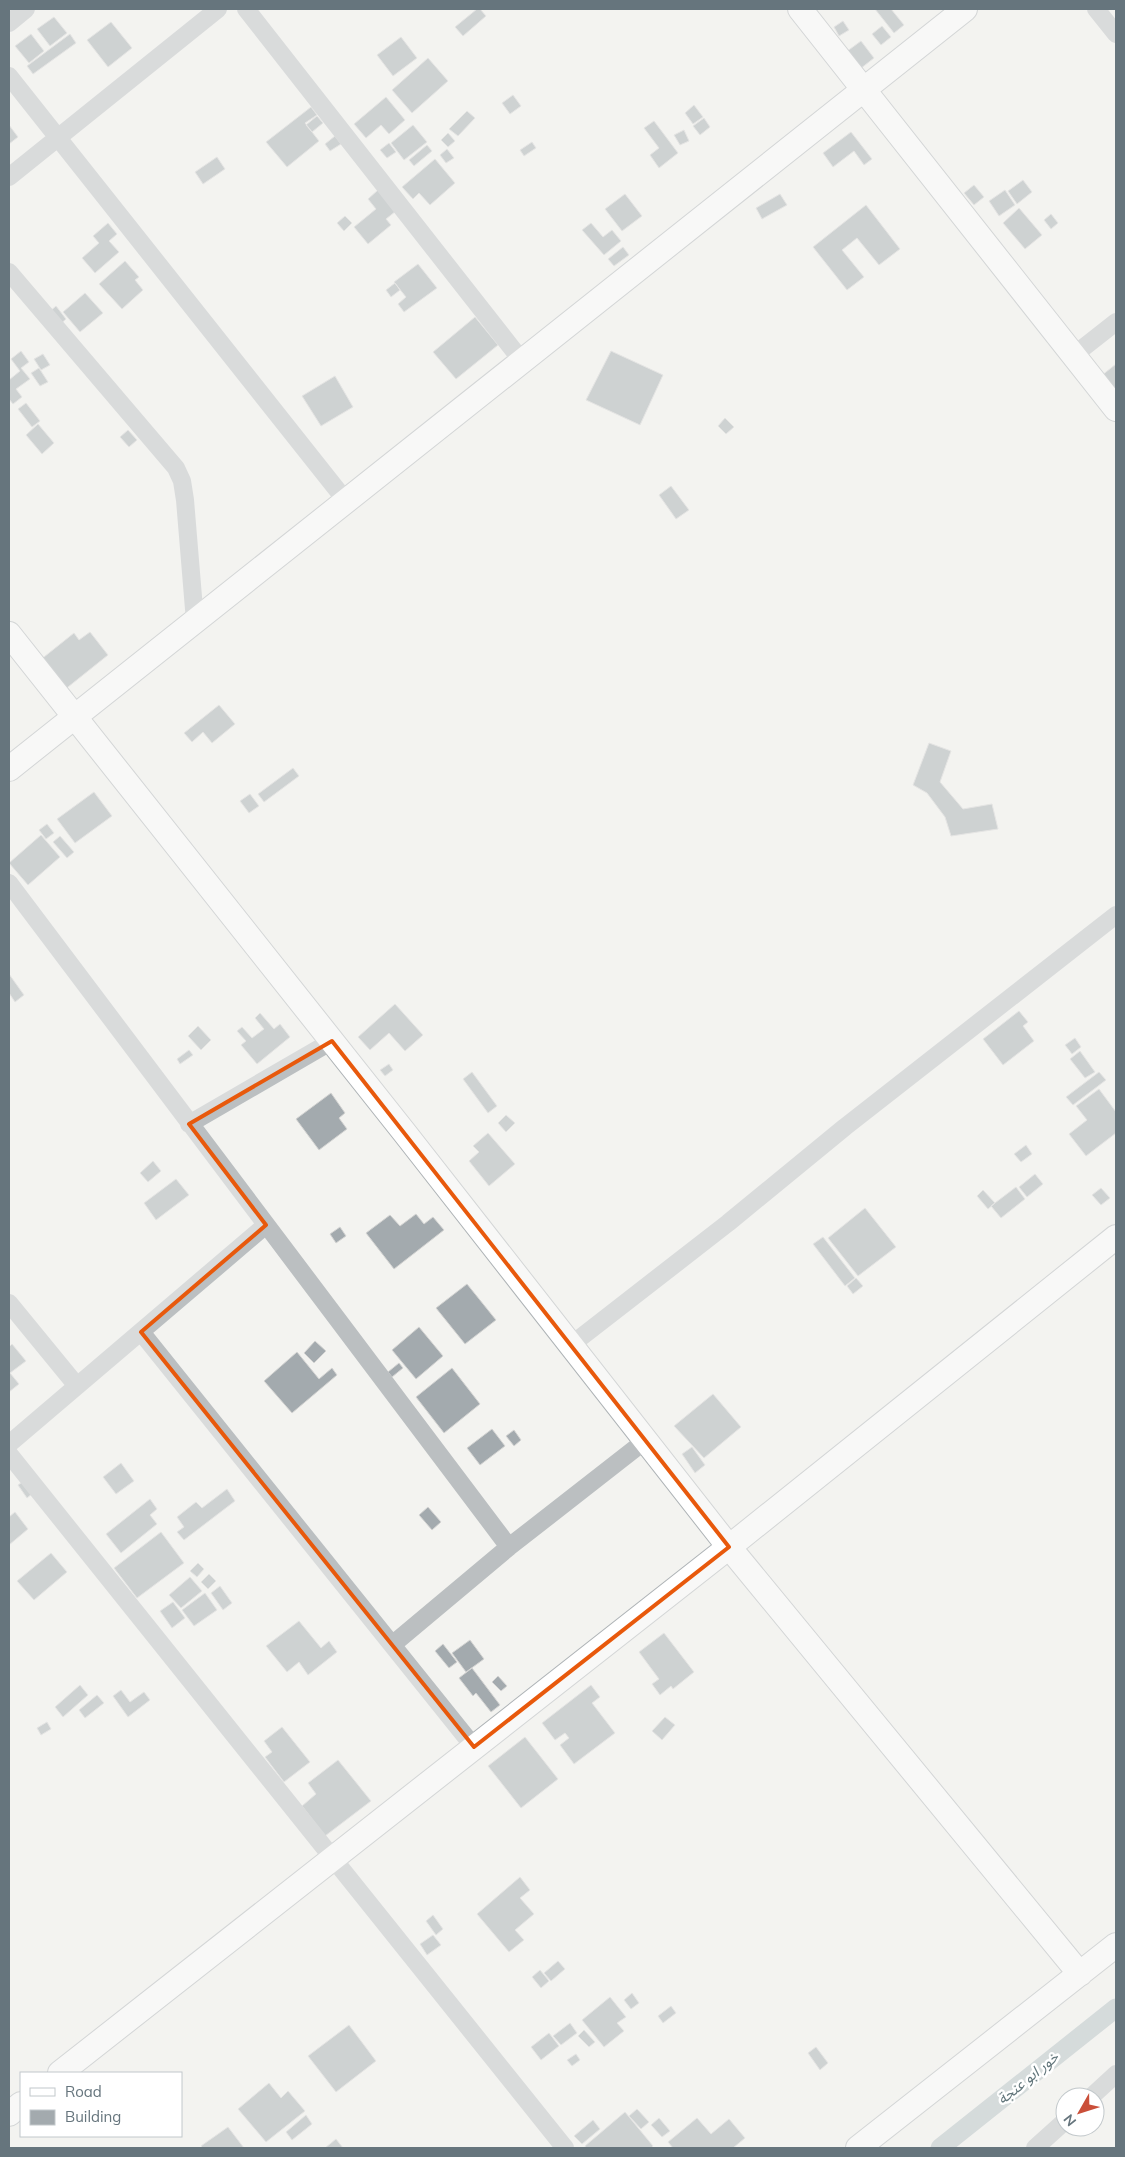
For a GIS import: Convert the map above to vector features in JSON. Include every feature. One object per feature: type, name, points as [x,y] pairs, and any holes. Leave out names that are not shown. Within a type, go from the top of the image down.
[{"type":"street","points":[[9,23],[26,9]]},
{"type":"street","points":[[9,177],[218,9]]},
{"type":"street","points":[[246,9],[522,360]]},
{"type":"street","points":[[800,9],[1116,409]]},
{"type":"street","points":[[9,769],[965,9]]},
{"type":"street","points":[[1096,9],[1116,34]]},
{"type":"street","points":[[9,76],[346,500]]},
{"type":"street","points":[[9,272],[176,468],[182,481],[185,500],[195,621]]},
{"type":"street","points":[[1074,355],[1116,322]]},
{"type":"street","points":[[9,634],[332,1040],[729,1547],[1080,1974]]},
{"type":"street","points":[[9,883],[510,1547]]},
{"type":"street","points":[[571,1344],[728,1223],[845,1127],[1116,915]]},
{"type":"street","points":[[189,1124],[332,1040]]},
{"type":"street","points":[[9,1444],[266,1225]]},
{"type":"street","points":[[61,2072],[729,1547],[1116,1237]]},
{"type":"street","points":[[9,1303],[77,1386]]},
{"type":"street","points":[[141,1332],[474,1747]]},
{"type":"street","points":[[392,1645],[510,1547],[646,1440]]},
{"type":"street","points":[[9,1454],[565,2148]]},
{"type":"street","points":[[858,2148],[1116,1945]]},
{"type":"street","points":[[1102,2087],[1116,2074]]},
{"type":"street","points":[[9,2114],[20,2105]]},
{"type":"street","points":[[1036,2148],[1055,2130]]},
{"type":"highlighted area","points":[[332,1041],[729,1547],[474,1747],[141,1332],[266,1225],[189,1124]]},
{"type":"building","points":[[477,9],[480,9],[486,16],[463,36],[455,27]]},
{"type":"building","points":[[875,9],[891,9],[904,25],[894,33]]},
{"type":"building","points":[[54,17],[67,33],[50,46],[37,29]]},
{"type":"building","points":[[843,21],[849,30],[839,36],[834,27]]},
{"type":"building","points":[[111,22],[132,48],[108,67],[87,40]]},
{"type":"building","points":[[882,26],[891,37],[881,45],[872,34]]},
{"type":"building","points":[[31,34],[44,51],[29,63],[15,46]]},
{"type":"building","points":[[70,34],[76,43],[33,74],[27,66]]},
{"type":"building","points":[[401,37],[417,58],[393,76],[377,55]]},
{"type":"building","points":[[861,41],[874,58],[860,69],[846,52]]},
{"type":"building","points":[[428,58],[448,81],[412,113],[392,90]]},
{"type":"building","points":[[513,95],[521,106],[510,114],[502,103]]},
{"type":"building","points":[[386,97],[405,120],[389,134],[381,125],[366,138],[354,124]]},
{"type":"building","points":[[694,105],[703,117],[693,124],[685,113]]},
{"type":"building","points":[[311,107],[317,115],[305,123],[319,141],[287,167],[266,142]]},
{"type":"building","points":[[467,111],[475,118],[458,136],[449,129]]},
{"type":"building","points":[[317,116],[323,123],[312,132],[306,125]]},
{"type":"building","points":[[704,118],[710,127],[700,135],[693,126]]},
{"type":"building","points":[[654,121],[678,153],[659,168],[650,155],[659,148],[644,128]]},
{"type":"building","points":[[9,125],[18,137],[9,144]]},
{"type":"building","points":[[413,125],[427,142],[404,160],[391,143]]},
{"type":"building","points":[[684,130],[689,141],[680,145],[674,135]]},
{"type":"building","points":[[851,132],[872,159],[864,165],[854,151],[833,167],[823,153]]},
{"type":"building","points":[[448,133],[455,141],[448,147],[441,140]]},
{"type":"building","points":[[335,136],[341,144],[330,151],[325,144]]},
{"type":"building","points":[[532,142],[536,148],[524,156],[520,150]]},
{"type":"building","points":[[389,143],[396,152],[387,158],[380,150]]},
{"type":"building","points":[[427,145],[432,151],[414,166],[409,160]]},
{"type":"building","points":[[447,149],[454,158],[446,163],[440,155]]},
{"type":"building","points":[[217,157],[225,169],[203,184],[195,172]]},
{"type":"building","points":[[435,159],[455,183],[430,205],[419,193],[413,199],[402,187]]},
{"type":"building","points":[[1023,180],[1032,192],[1017,204],[1008,191]]},
{"type":"building","points":[[974,185],[984,197],[974,205],[964,193]]},
{"type":"building","points":[[378,190],[396,211],[386,219],[391,225],[368,244],[354,227],[376,209],[368,199]]},
{"type":"building","points":[[1005,190],[1015,205],[999,216],[989,201]]},
{"type":"building","points":[[625,194],[642,216],[622,231],[605,209]]},
{"type":"building","points":[[780,194],[787,205],[762,219],[756,208]]},
{"type":"building","points":[[866,205],[900,249],[879,265],[857,238],[842,250],[864,277],[847,290],[813,247]]},
{"type":"building","points":[[1019,208],[1042,235],[1025,249],[1003,223]]},
{"type":"building","points":[[1051,214],[1058,223],[1051,229],[1044,220]]},
{"type":"building","points":[[345,216],[352,223],[344,231],[337,223]]},
{"type":"building","points":[[108,223],[117,234],[109,241],[119,252],[95,273],[82,258],[99,243],[93,236]]},
{"type":"building","points":[[591,223],[603,237],[612,230],[621,241],[604,255],[582,230]]},
{"type":"building","points":[[623,247],[629,255],[614,266],[608,259]]},
{"type":"building","points":[[125,261],[139,277],[135,280],[143,290],[122,309],[99,284]]},
{"type":"building","points":[[418,264],[437,288],[404,312],[398,304],[406,297],[394,282]]},
{"type":"building","points":[[395,283],[400,290],[391,297],[386,290]]},
{"type":"building","points":[[85,293],[103,313],[80,332],[63,312]]},
{"type":"building","points":[[56,306],[66,319],[57,327],[47,314]]},
{"type":"building","points":[[475,317],[498,345],[456,379],[433,352]]},
{"type":"building","points":[[21,351],[29,362],[21,368],[30,379],[16,389],[22,397],[13,404],[9,399],[9,380],[20,371],[11,359]]},
{"type":"building","points":[[611,351],[663,375],[640,425],[586,400]]},
{"type":"building","points":[[43,354],[50,365],[41,370],[34,359]]},
{"type":"building","points":[[1116,364],[1116,395],[1101,376]]},
{"type":"building","points":[[39,368],[48,382],[40,386],[31,373]]},
{"type":"building","points":[[335,376],[353,407],[321,426],[302,396]]},
{"type":"building","points":[[26,403],[40,421],[32,427],[18,409]]},
{"type":"building","points":[[725,418],[734,427],[726,434],[718,426]]},
{"type":"building","points":[[38,424],[54,443],[42,454],[26,435]]},
{"type":"building","points":[[128,430],[137,440],[129,447],[120,437]]},
{"type":"building","points":[[671,486],[689,510],[676,519],[659,495]]},
{"type":"building","points":[[90,632],[108,655],[63,691],[39,661],[74,633],[79,640]]},
{"type":"building","points":[[219,705],[235,724],[212,743],[203,732],[192,742],[184,733]]},
{"type":"building","points":[[929,743],[951,751],[940,782],[963,809],[992,804],[998,829],[951,836],[945,817],[927,793],[913,785]]},
{"type":"building","points":[[293,768],[299,776],[264,802],[258,794]]},
{"type":"building","points":[[94,792],[112,816],[75,843],[57,819]]},
{"type":"building","points":[[250,794],[259,806],[249,813],[240,801]]},
{"type":"building","points":[[47,824],[54,833],[46,839],[39,830]]},
{"type":"building","points":[[41,835],[60,857],[28,885],[9,863]]},
{"type":"building","points":[[60,836],[74,852],[67,858],[53,842]]},
{"type":"building","points":[[9,974],[24,995],[15,1002],[9,993]]},
{"type":"building","points":[[395,1004],[423,1035],[405,1051],[389,1033],[370,1050],[358,1037]]},
{"type":"building","points":[[1019,1011],[1028,1022],[1023,1026],[1034,1041],[1003,1065],[983,1039]]},
{"type":"building","points":[[260,1013],[274,1029],[280,1024],[290,1037],[257,1064],[241,1045],[246,1041],[237,1031],[242,1027],[252,1038],[264,1029],[255,1018]]},
{"type":"building","points":[[198,1026],[211,1040],[201,1050],[188,1036]]},
{"type":"building","points":[[1075,1038],[1081,1047],[1072,1054],[1065,1045]]},
{"type":"building","points":[[189,1050],[193,1055],[180,1064],[177,1059]]},
{"type":"building","points":[[1080,1051],[1095,1072],[1085,1078],[1070,1059]]},
{"type":"building","points":[[389,1064],[393,1070],[385,1076],[380,1070]]},
{"type":"building","points":[[472,1072],[497,1106],[488,1113],[463,1079]]},
{"type":"building","points":[[1099,1072],[1106,1080],[1073,1105],[1066,1097]]},
{"type":"building","points":[[1099,1089],[1116,1112],[1116,1133],[1086,1156],[1069,1134],[1087,1120],[1076,1106]]},
{"type":"building","points":[[331,1093],[345,1113],[339,1118],[347,1129],[319,1150],[296,1119]]},
{"type":"building","points":[[506,1115],[515,1123],[506,1132],[498,1123]]},
{"type":"building","points":[[488,1133],[515,1164],[489,1186],[469,1161],[479,1152],[473,1146]]},
{"type":"building","points":[[1026,1145],[1032,1154],[1021,1162],[1014,1154]]},
{"type":"building","points":[[153,1161],[161,1171],[148,1182],[140,1173]]},
{"type":"building","points":[[1035,1174],[1043,1184],[1027,1197],[1019,1187]]},
{"type":"building","points":[[176,1179],[189,1195],[156,1220],[144,1203]]},
{"type":"building","points":[[1016,1187],[1025,1199],[1001,1218],[991,1206]]},
{"type":"building","points":[[1101,1188],[1110,1198],[1101,1205],[1092,1195]]},
{"type":"building","points":[[983,1190],[995,1203],[988,1209],[977,1196]]},
{"type":"building","points":[[865,1208],[896,1247],[858,1276],[828,1238]]},
{"type":"building","points":[[416,1214],[424,1224],[433,1217],[444,1230],[394,1269],[366,1233],[390,1215],[400,1226]]},
{"type":"building","points":[[340,1227],[346,1236],[336,1243],[330,1234]]},
{"type":"building","points":[[823,1237],[855,1278],[845,1286],[813,1244]]},
{"type":"building","points":[[856,1278],[863,1286],[853,1294],[847,1286]]},
{"type":"building","points":[[467,1284],[496,1320],[465,1344],[436,1308]]},
{"type":"building","points":[[419,1327],[443,1356],[416,1379],[392,1350]]},
{"type":"building","points":[[315,1341],[326,1351],[314,1363],[304,1353]]},
{"type":"building","points":[[12,1344],[26,1361],[10,1373],[19,1384],[9,1392],[9,1347]]},
{"type":"building","points":[[297,1352],[319,1379],[332,1368],[337,1375],[292,1413],[264,1381]]},
{"type":"building","points":[[399,1363],[403,1368],[392,1377],[388,1372]]},
{"type":"building","points":[[452,1368],[480,1404],[444,1433],[416,1397]]},
{"type":"building","points":[[713,1394],[741,1427],[704,1458],[674,1426]]},
{"type":"building","points":[[492,1429],[505,1446],[480,1465],[467,1448]]},
{"type":"building","points":[[514,1430],[521,1440],[514,1446],[506,1436]]},
{"type":"building","points":[[692,1447],[705,1465],[695,1473],[682,1454]]},
{"type":"building","points":[[121,1463],[134,1481],[116,1494],[103,1477]]},
{"type":"building","points":[[24,1481],[33,1493],[27,1498],[18,1485]]},
{"type":"building","points":[[227,1489],[235,1501],[184,1540],[177,1532],[184,1527],[177,1517],[196,1502],[202,1508]]},
{"type":"building","points":[[150,1499],[157,1509],[150,1515],[157,1524],[121,1553],[106,1534]]},
{"type":"building","points":[[428,1507],[441,1522],[432,1530],[419,1515]]},
{"type":"building","points":[[15,1512],[28,1529],[9,1545],[9,1517]]},
{"type":"building","points":[[161,1532],[184,1563],[137,1598],[114,1568]]},
{"type":"building","points":[[51,1553],[67,1572],[34,1600],[17,1581]]},
{"type":"building","points":[[198,1563],[204,1569],[197,1577],[190,1571]]},
{"type":"building","points":[[209,1574],[216,1581],[208,1589],[201,1582]]},
{"type":"building","points":[[190,1577],[202,1591],[181,1608],[169,1595]]},
{"type":"building","points":[[220,1586],[232,1603],[223,1610],[211,1593]]},
{"type":"building","points":[[205,1593],[217,1610],[194,1626],[182,1610]]},
{"type":"building","points":[[173,1602],[185,1618],[172,1628],[160,1611]]},
{"type":"building","points":[[299,1621],[321,1648],[329,1641],[337,1652],[308,1675],[299,1662],[287,1672],[266,1646]]},
{"type":"building","points":[[664,1633],[694,1672],[673,1689],[671,1686],[660,1695],[652,1684],[659,1679],[639,1652]]},
{"type":"building","points":[[470,1640],[484,1659],[466,1672],[452,1653]]},
{"type":"building","points":[[443,1644],[457,1662],[449,1668],[435,1651]]},
{"type":"building","points":[[472,1668],[500,1705],[491,1712],[476,1693],[473,1696],[459,1678]]},
{"type":"building","points":[[498,1676],[507,1686],[501,1691],[492,1682]]},
{"type":"building","points":[[80,1685],[88,1695],[63,1717],[55,1707]]},
{"type":"building","points":[[591,1685],[600,1697],[592,1703],[615,1733],[574,1764],[560,1745],[569,1738],[565,1733],[555,1740],[542,1723]]},
{"type":"building","points":[[121,1690],[130,1702],[144,1692],[150,1700],[128,1717],[113,1696]]},
{"type":"building","points":[[97,1695],[104,1703],[85,1718],[79,1710]]},
{"type":"building","points":[[665,1717],[675,1725],[662,1740],[652,1731]]},
{"type":"building","points":[[47,1722],[51,1729],[41,1735],[37,1728]]},
{"type":"building","points":[[282,1727],[310,1762],[284,1782],[265,1757],[272,1752],[264,1741]]},
{"type":"building","points":[[525,1737],[558,1779],[521,1808],[488,1766]]},
{"type":"building","points":[[338,1760],[371,1801],[325,1836],[302,1806],[316,1794],[308,1783]]},
{"type":"building","points":[[520,1877],[530,1890],[520,1898],[534,1914],[515,1930],[524,1940],[509,1952],[477,1914]]},
{"type":"building","points":[[433,1915],[443,1929],[436,1935],[426,1921]]},
{"type":"building","points":[[433,1935],[441,1945],[427,1955],[420,1944]]},
{"type":"building","points":[[558,1961],[565,1969],[551,1981],[544,1973]]},
{"type":"building","points":[[540,1970],[549,1981],[541,1988],[532,1977]]},
{"type":"building","points":[[632,1993],[639,2003],[631,2009],[624,2000]]},
{"type":"building","points":[[610,1997],[626,2017],[617,2023],[624,2031],[604,2047],[582,2020]]},
{"type":"building","points":[[671,2006],[676,2013],[663,2023],[658,2016]]},
{"type":"building","points":[[570,2023],[577,2033],[561,2045],[553,2036]]},
{"type":"building","points":[[349,2025],[376,2061],[336,2092],[308,2056]]},
{"type":"building","points":[[584,2030],[595,2042],[589,2047],[578,2036]]},
{"type":"building","points":[[549,2033],[559,2046],[541,2060],[531,2047]]},
{"type":"building","points":[[816,2047],[828,2063],[820,2070],[808,2053]]},
{"type":"building","points":[[576,2054],[580,2060],[572,2066],[567,2060]]},
{"type":"building","points":[[269,2083],[281,2098],[288,2091],[305,2111],[266,2142],[238,2109]]},
{"type":"building","points":[[637,2109],[649,2122],[641,2129],[629,2116]]},
{"type":"building","points":[[625,2112],[653,2146],[651,2148],[586,2148],[585,2146]]},
{"type":"building","points":[[306,2115],[312,2124],[292,2140],[286,2132]]},
{"type":"building","points":[[659,2118],[670,2131],[662,2137],[651,2125]]},
{"type":"building","points":[[697,2118],[711,2134],[729,2119],[745,2138],[733,2148],[673,2148],[668,2142]]},
{"type":"building","points":[[593,2120],[600,2129],[582,2144],[574,2136]]},
{"type":"building","points":[[228,2127],[244,2148],[203,2148],[201,2146]]},
{"type":"building","points":[[336,2139],[343,2148],[325,2148]]},
{"type":"waterway","name":"خور ابو عنجة","points":[[940,2148],[1116,2008]]}]
